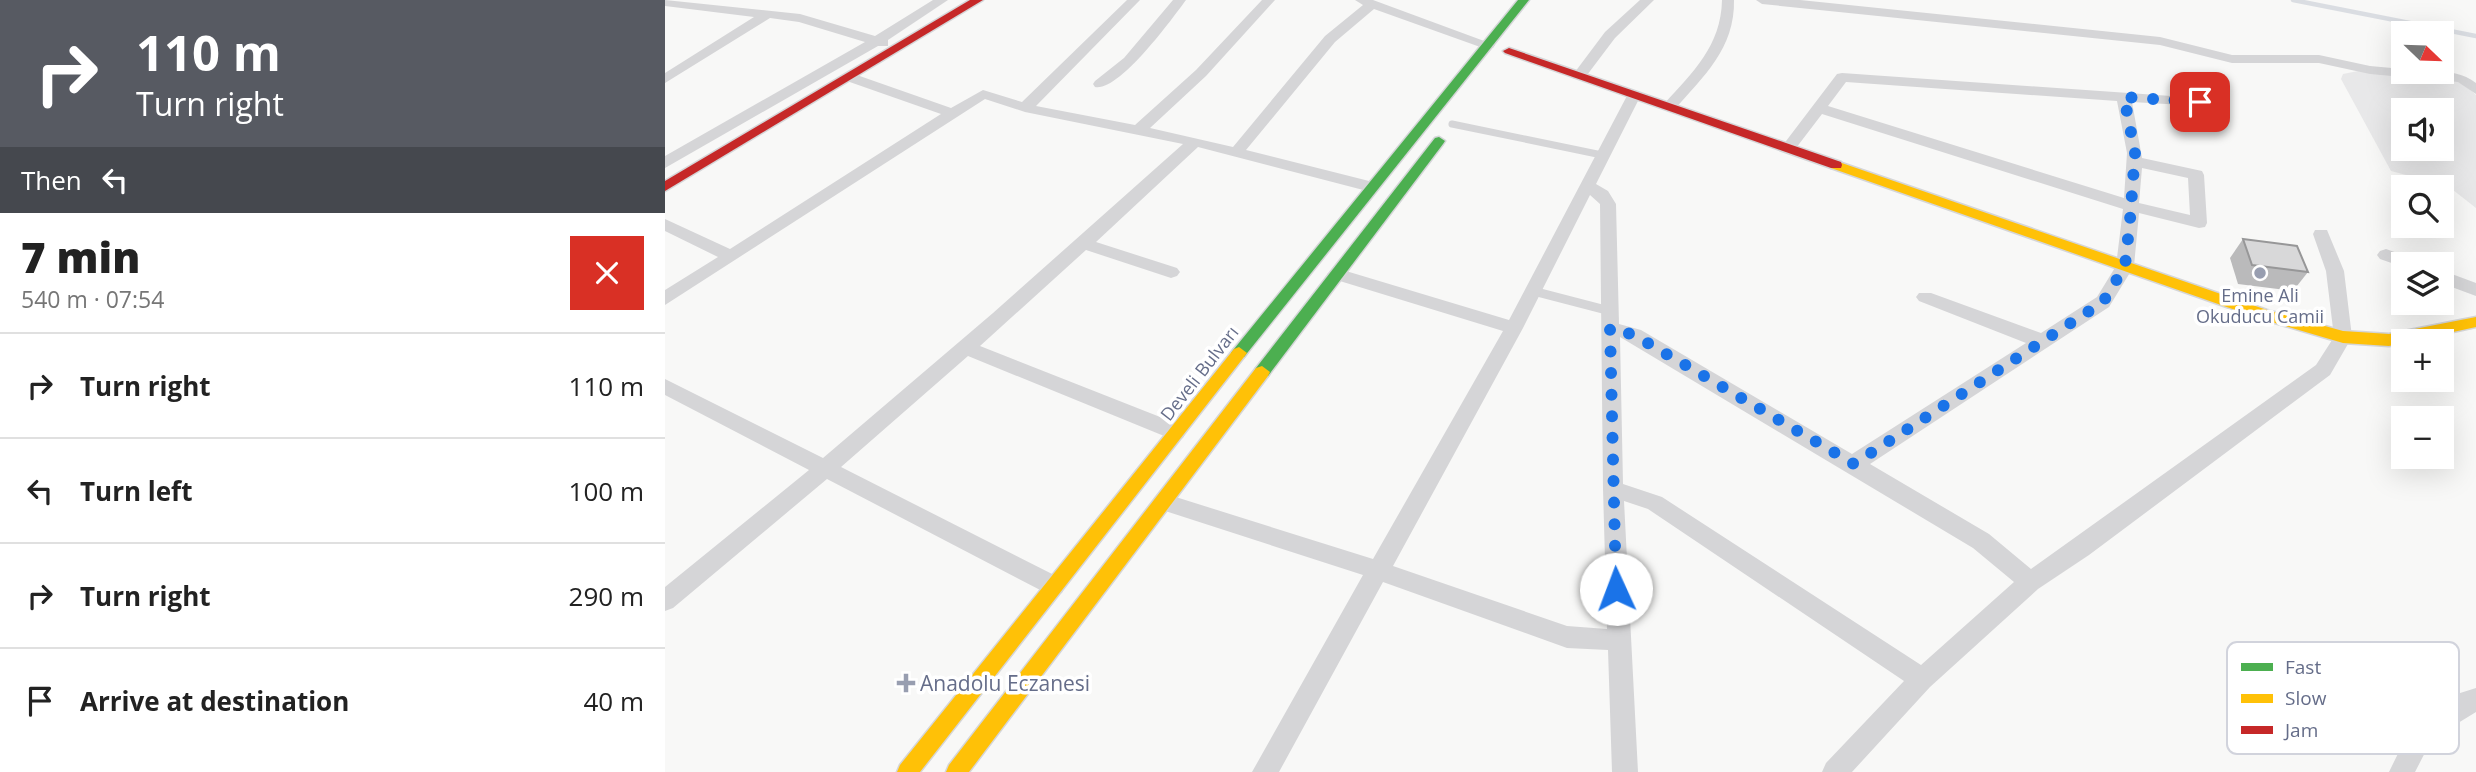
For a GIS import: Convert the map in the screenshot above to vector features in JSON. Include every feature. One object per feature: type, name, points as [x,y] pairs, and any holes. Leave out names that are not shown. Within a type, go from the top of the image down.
[{"type":"main road","points":[[665,187],[978,0]]},
{"type":"main road","name":"Develi Bulvarı","points":[[907,772],[1371,187],[1523,0]]},
{"type":"main road","points":[[1509,51],[2263,314],[2343,337],[2389,340],[2476,322]]},
{"type":"main road","points":[[956,772],[1456,119]]},
{"type":"street","points":[[665,163],[877,41],[942,0]]},
{"type":"street","points":[[1025,108],[1134,0]]},
{"type":"street","points":[[1100,84],[1129,61],[1180,0]]},
{"type":"street","points":[[1138,131],[1201,73],[1269,0]]},
{"type":"street","points":[[1579,76],[1590,57],[1622,22],[1648,0]]},
{"type":"street","points":[[1669,107],[1721,45],[1730,20],[1728,0]]},
{"type":"street","points":[[1762,0],[1833,4],[2159,41],[2232,59],[2319,58],[2370,70],[2391,72]]},
{"type":"street","points":[[665,2],[800,18],[899,47]]},
{"type":"street","points":[[1236,153],[1330,39],[1366,2],[1488,45]]},
{"type":"street","points":[[665,79],[769,13]]},
{"type":"street","points":[[2454,76],[2476,71]]},
{"type":"street","points":[[849,77],[952,113]]},
{"type":"street","points":[[1788,149],[1842,77],[2200,102]]},
{"type":"street","points":[[2454,78],[2462,79],[2476,90]]},
{"type":"street","points":[[665,299],[983,94],[1025,108],[1195,142],[1371,187]]},
{"type":"street","points":[[1265,772],[1514,328],[1634,95]]},
{"type":"street","points":[[1854,464],[2103,302],[2125,266],[2134,161],[2124,97]]},
{"type":"street","points":[[1818,108],[2131,206],[2199,223],[2196,175],[2134,161]]},
{"type":"street","points":[[665,601],[827,469],[967,348],[1195,142]]},
{"type":"street","points":[[1587,186],[1602,195],[1608,204],[1613,489],[1625,772]]},
{"type":"street","points":[[665,224],[731,256]]},
{"type":"street","points":[[1835,772],[1922,679],[2030,582],[2081,548],[2323,370],[2343,337],[2335,271],[2321,234]]},
{"type":"street","points":[[1084,244],[1171,272]]},
{"type":"street","points":[[2386,255],[2391,257]]},
{"type":"street","points":[[1336,274],[1514,328]]},
{"type":"street","points":[[2454,281],[2476,290]]},
{"type":"street","points":[[1925,297],[2044,342]]},
{"type":"street","points":[[1610,319],[1981,541],[2030,582]]},
{"type":"street","points":[[967,348],[1176,432]]},
{"type":"street","points":[[665,386],[1054,586]]},
{"type":"street","points":[[1613,489],[1655,503],[1922,679]]},
{"type":"street","points":[[1163,502],[1377,570],[1567,637],[1618,640]]},
{"type":"street","points":[[2459,707],[2476,700]]},
{"type":"street","points":[[2402,772],[2411,754]]},
{"type":"lane","points":[[1456,119],[1602,155]]},
{"type":"lane","points":[[1533,291],[1610,319]]},
{"type":"shaded area","points":[[2358,71],[2391,74],[2391,84],[2462,82],[2476,95],[2476,208],[2454,191],[2454,175],[2406,175],[2391,171],[2341,79],[2343,74]]},
{"type":"building","points":[[2243,239],[2297,246],[2308,272],[2252,265]]},
{"type":"waterway","points":[[2293,0],[2476,36]]},
{"type":"traffic: fast","points":[[1239,353],[1524,0]]},
{"type":"traffic: fast","points":[[1262,372],[1439,141]]},
{"type":"traffic: slow","points":[[1836,165],[2263,314],[2343,337],[2389,340],[2476,322]]},
{"type":"traffic: slow","points":[[907,772],[1239,353]]},
{"type":"traffic: slow","points":[[956,772],[1262,372]]},
{"type":"traffic: jam","points":[[665,187],[978,0]]},
{"type":"traffic: jam","points":[[1509,51],[1836,165]]},
{"type":"place","name":"Emine Ali Okuducu Camii","points":[[2260,273]]},
{"type":"place","name":"Anadolu Eczanesi","points":[[906,683]]},
{"type":"route","points":[[1616,589],[1610,328],[1634,335],[1854,464],[2103,302],[2125,266],[2130,220],[2135,153],[2124,97],[2200,102]]}]
